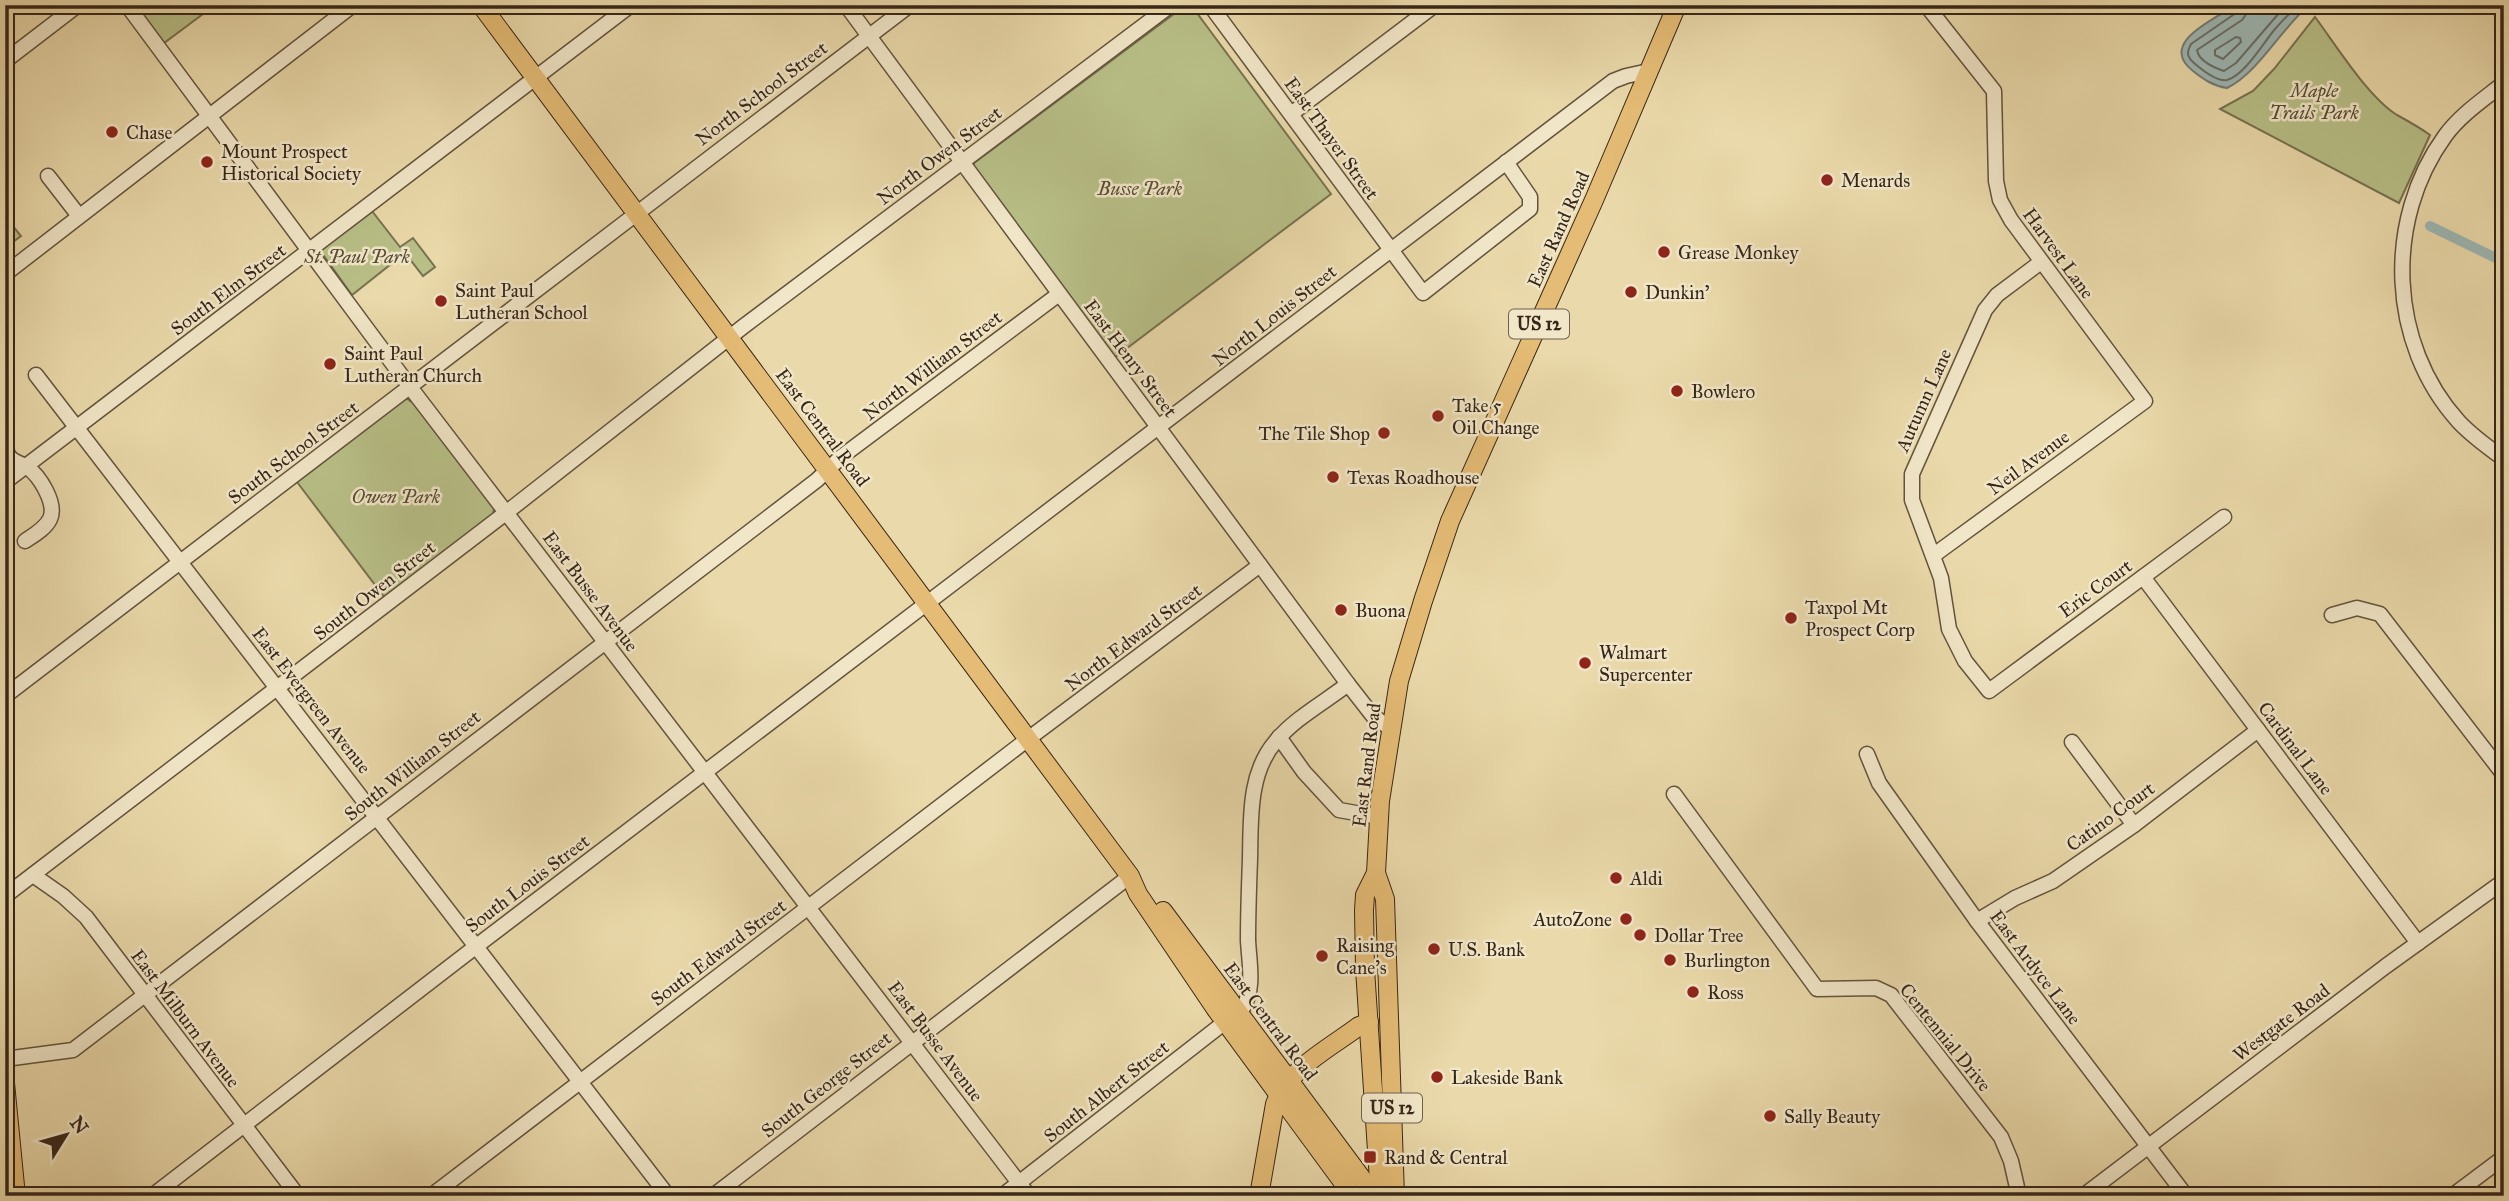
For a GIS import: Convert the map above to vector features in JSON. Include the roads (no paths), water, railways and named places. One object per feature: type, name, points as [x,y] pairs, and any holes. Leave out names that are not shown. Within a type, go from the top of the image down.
[{"type":"main road","name":"East Central Road","points":[[481,5],[1130,876],[1138,894],[1284,1087],[1375,1196]]},
{"type":"main road","name":"East Rand Road","points":[[1395,1196],[1385,900],[1376,873],[1379,817],[1399,681],[1450,522],[1589,212],[1677,5]]},
{"type":"main road","name":"East Rand Road","points":[[1376,873],[1364,901],[1365,969],[1380,1196]]},
{"type":"main road","points":[[1259,1196],[1275,1104],[1284,1087],[1359,1026],[1369,1023]]},
{"type":"main road","points":[[5,1083],[16,1196]]},
{"type":"main road","name":"East Central Road","points":[[1284,1087],[1305,1129],[1353,1196]]},
{"type":"main road","points":[[1268,1143],[1290,1129],[1305,1129]]},
{"type":"street","points":[[5,61],[78,5]]},
{"type":"street","name":"East Busse Avenue","points":[[127,5],[410,387],[1029,1196]]},
{"type":"street","points":[[5,274],[353,5]]},
{"type":"street","name":"South Elm Street","points":[[5,482],[631,5]]},
{"type":"street","name":"East Henry Street","points":[[846,5],[1348,684],[1373,716],[1391,729]]},
{"type":"street","name":"North School Street","points":[[636,211],[910,5]]},
{"type":"street","name":"North Owen Street","points":[[730,338],[1171,5]]},
{"type":"street","name":"East Thayer Street","points":[[1210,5],[1423,293],[1530,209],[1530,197],[1506,162]]},
{"type":"street","points":[[1291,114],[1436,5]]},
{"type":"street","name":"Harvest Lane","points":[[1926,5],[1994,91],[1996,181],[2000,200],[2041,262],[2145,401]]},
{"type":"street","name":"North Louis Street","points":[[927,602],[1613,81],[1649,71]]},
{"type":"street","points":[[2504,83],[2475,106],[2447,134],[2426,165],[2411,205],[2403,241],[2402,277],[2407,321],[2418,354],[2435,389],[2459,422],[2504,459]]},
{"type":"street","points":[[48,176],[79,216]]},
{"type":"street","name":"South School Street","points":[[5,696],[636,211]]},
{"type":"street","name":"Autumn Lane","points":[[1989,691],[1965,661],[1949,629],[1941,578],[1912,500],[1912,474],[1919,453],[1985,310],[1997,296],[2041,262]]},
{"type":"street","name":"North William Street","points":[[828,469],[1059,294]]},
{"type":"street","name":"South Owen Street","points":[[5,896],[730,338]]},
{"type":"street","name":"East Evergreen Avenue","points":[[36,375],[668,1196]]},
{"type":"street","name":"Neil Avenue","points":[[1934,555],[2145,401]]},
{"type":"street","points":[[5,424],[9,457],[17,464],[27,466],[43,487],[52,514],[43,528],[26,541]]},
{"type":"street","name":"South William Street","points":[[5,1059],[74,1050],[828,469]]},
{"type":"street","name":"Eric Court","points":[[1989,691],[2224,517]]},
{"type":"street","name":"North Edward Street","points":[[1028,739],[1260,565]]},
{"type":"street","name":"Cardinal Lane","points":[[2143,577],[2418,943]]},
{"type":"street","name":"South Louis Street","points":[[152,1196],[927,602]]},
{"type":"street","points":[[2332,615],[2357,608],[2380,614],[2504,775]]},
{"type":"street","points":[[1233,1018],[1248,999],[1250,988],[1248,912],[1251,806],[1260,768],[1279,737],[1348,684]]},
{"type":"street","name":"Catino Court","points":[[1977,921],[2015,898],[2053,881],[2133,825],[2258,730]]},
{"type":"street","points":[[1279,737],[1304,772],[1339,810],[1379,817]]},
{"type":"street","name":"South Edward Street","points":[[431,1196],[1028,739]]},
{"type":"street","points":[[2072,742],[2133,825]]},
{"type":"street","name":"East Ardyce Lane","points":[[1867,754],[1879,783],[1977,921],[2186,1196]]},
{"type":"street","name":"Centennial Drive","points":[[1674,794],[1817,989],[1876,988],[1891,995],[2001,1137],[2011,1161],[2019,1196]]},
{"type":"street","name":"East Milburn Avenue","points":[[33,875],[63,896],[86,917],[298,1196]]},
{"type":"street","name":"South George Street","points":[[713,1196],[1130,876]]},
{"type":"street","name":"Westgate Road","points":[[2083,1196],[2504,881]]},
{"type":"street","name":"South Albert Street","points":[[1002,1196],[1233,1018]]},
{"type":"street","points":[[2452,1196],[2504,1157]]},
{"type":"water","points":[[2236,5],[2309,5],[2249,72],[2227,88],[2208,82],[2193,71],[2184,61],[2182,51],[2185,42],[2193,33]]},
{"type":"waterway","points":[[2430,226],[2504,262]]},
{"type":"place","name":"Chase","points":[[112,132]]},
{"type":"place","name":"Mount Prospect Historical Society","points":[[207,162]]},
{"type":"place","name":"Menards","points":[[1827,180]]},
{"type":"place","name":"Grease Monkey","points":[[1664,252]]},
{"type":"place","name":"Dunkin'","points":[[1631,292]]},
{"type":"place","name":"Saint Paul Lutheran School","points":[[441,301]]},
{"type":"place","name":"Saint Paul Lutheran Church","points":[[330,364]]},
{"type":"place","name":"Bowlero","points":[[1677,391]]},
{"type":"place","name":"Take 5 Oil Change","points":[[1438,416]]},
{"type":"place","name":"The Tile Shop","points":[[1384,433]]},
{"type":"place","name":"Texas Roadhouse","points":[[1333,477]]},
{"type":"place","name":"Buona","points":[[1341,610]]},
{"type":"place","name":"Taxpol Mt Prospect Corp","points":[[1791,618]]},
{"type":"place","name":"Walmart Supercenter","points":[[1585,663]]},
{"type":"place","name":"Aldi","points":[[1616,878]]},
{"type":"place","name":"AutoZone","points":[[1626,919]]},
{"type":"place","name":"Dollar Tree","points":[[1640,935]]},
{"type":"place","name":"U.S. Bank","points":[[1434,949]]},
{"type":"place","name":"Raising Cane's","points":[[1322,956]]},
{"type":"place","name":"Burlington","points":[[1670,960]]},
{"type":"place","name":"Ross","points":[[1693,992]]},
{"type":"place","name":"Lakeside Bank","points":[[1437,1077]]},
{"type":"place","name":"Sally Beauty","points":[[1770,1116]]},
{"type":"place","name":"Rand & Central","points":[[1370,1157]]},
{"type":"park label","name":"Maple Trails Park","points":[[2314,101]]},
{"type":"park label","name":"Busse Park","points":[[1140,188]]},
{"type":"park label","name":"St. Paul Park","points":[[357,256]]},
{"type":"park label","name":"Owen Park","points":[[396,496]]}]
